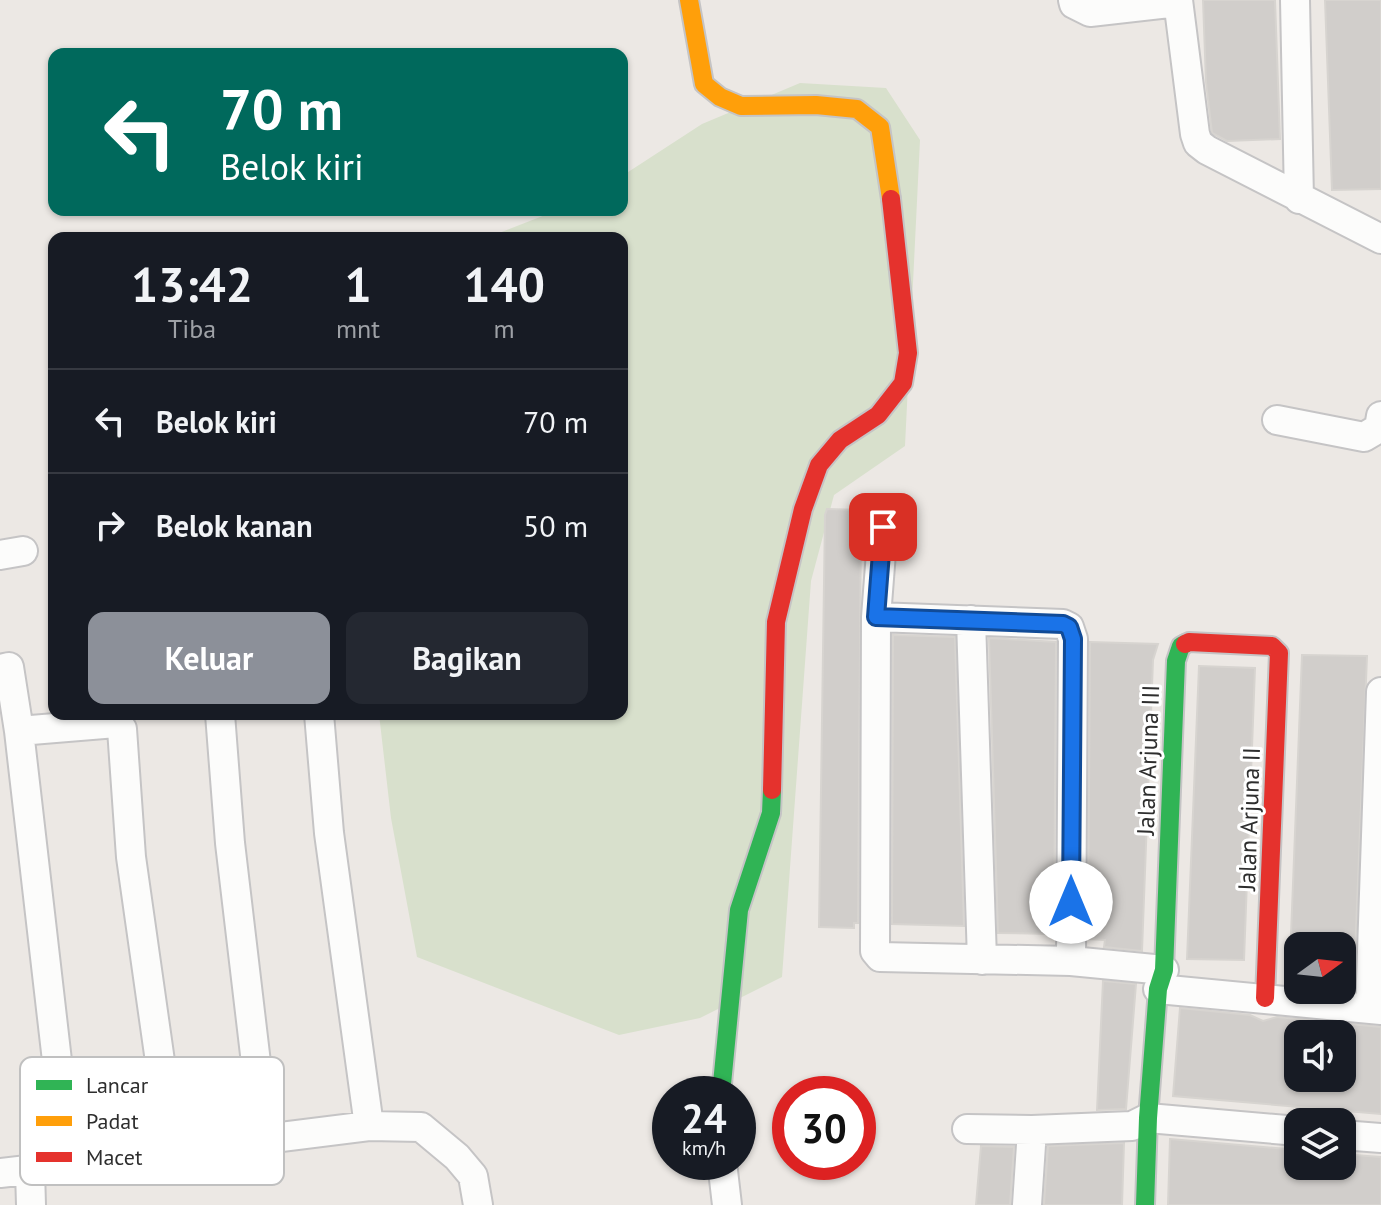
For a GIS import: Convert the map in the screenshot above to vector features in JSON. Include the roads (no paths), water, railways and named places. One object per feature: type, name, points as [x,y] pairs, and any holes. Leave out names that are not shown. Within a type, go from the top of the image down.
[{"type":"street","points":[[689,0],[704,84],[720,97],[741,106],[816,105],[857,109],[880,127],[886,155],[908,353],[903,383],[878,415],[840,440],[819,465],[803,509],[776,622],[771,813],[739,910],[723,1076]]},
{"type":"street","points":[[1073,0],[1074,4],[1090,12],[1178,1],[1198,143],[1299,199],[1381,239]]},
{"type":"street","points":[[1295,0],[1299,199]]},
{"type":"street","points":[[1277,420],[1364,437],[1379,428],[1381,416]]},
{"type":"street","points":[[883,527],[876,617],[875,951],[880,957],[1071,961],[1265,998],[1375,1009],[1381,692]]},
{"type":"street","points":[[876,617],[1063,624],[1069,627],[1073,639],[1071,961]]},
{"type":"street","points":[[971,620],[982,960]]},
{"type":"street","name":"Jalan Arjuna III","points":[[1161,980],[1176,661],[1181,646],[1189,642],[1272,646]]},
{"type":"street","name":"Jalan Arjuna II","points":[[1265,998],[1280,665],[1279,653],[1272,646]]},
{"type":"street","points":[[0,669],[9,667],[19,731],[57,1057]]},
{"type":"street","points":[[220,720],[230,843],[255,1057]]},
{"type":"street","points":[[320,720],[329,833],[369,1126]]},
{"type":"street","points":[[19,731],[116,723],[122,729],[131,857],[159,1057]]},
{"type":"street","points":[[1145,1205],[1148,1118],[1161,980]]},
{"type":"street","points":[[967,1129],[1132,1126],[1148,1118],[1284,1130]]},
{"type":"street","points":[[284,1137],[369,1126],[421,1127],[457,1157],[473,1176],[478,1205]]},
{"type":"street","points":[[1027,1205],[1032,1130]]},
{"type":"street","points":[[1356,1136],[1381,1138]]},
{"type":"street","points":[[0,1173],[20,1172]]},
{"type":"street","points":[[724,1180],[727,1205]]},
{"type":"street","points":[[30,1185],[31,1205]]}]
